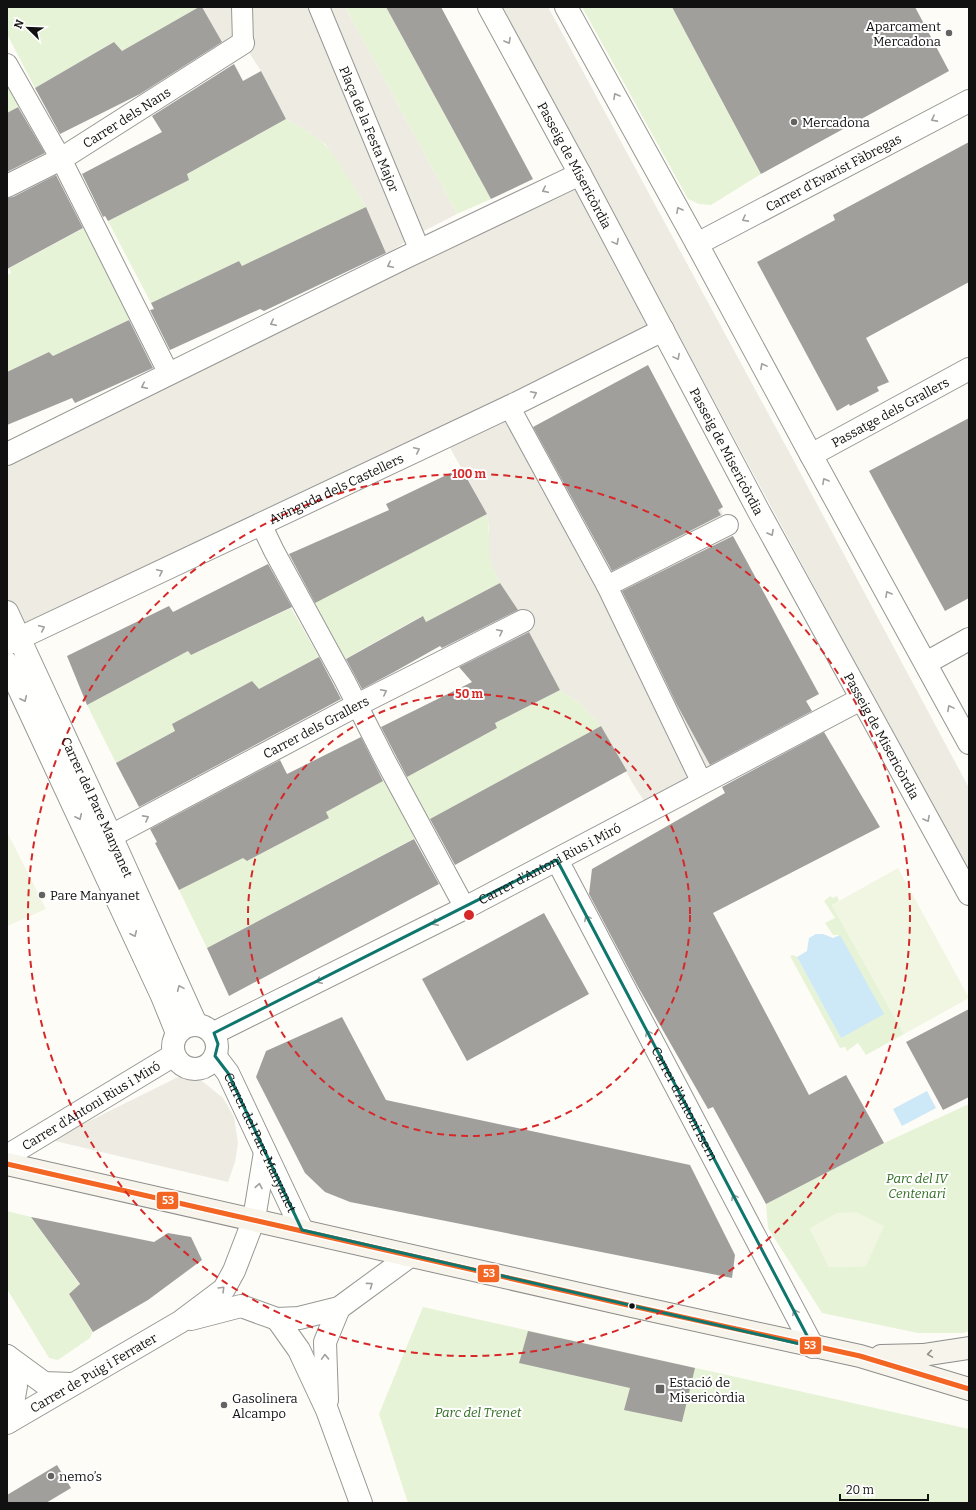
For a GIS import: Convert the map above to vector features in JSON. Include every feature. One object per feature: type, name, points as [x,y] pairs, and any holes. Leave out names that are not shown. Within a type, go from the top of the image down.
[{"type":"main road","points":[[7,1164],[813,1347],[860,1356],[969,1389]]},
{"type":"main road","points":[[860,1356],[923,1355],[969,1348]]},
{"type":"street","points":[[242,7],[243,43]]},
{"type":"street","name":"Plaça de la Festa Major","points":[[319,7],[420,251]]},
{"type":"street","name":"Passeig de Misericòrdia","points":[[489,7],[580,174],[758,510],[969,894]]},
{"type":"street","points":[[566,7],[698,244],[810,455],[969,743]]},
{"type":"street","name":"Carrer dels Nans","points":[[7,186],[61,159],[243,43]]},
{"type":"street","points":[[7,64],[61,159],[169,374]]},
{"type":"street","name":"Carrer d'Evarist Fàbregas","points":[[698,244],[969,101]]},
{"type":"street","points":[[7,454],[580,174]]},
{"type":"street","name":"Avinguda dels Castellers","points":[[13,641],[510,406],[663,330]]},
{"type":"street","name":"Passatge dels Grallers","points":[[810,455],[969,369]]},
{"type":"street","points":[[510,406],[607,586],[702,783]]},
{"type":"street","points":[[261,524],[385,760],[465,908]]},
{"type":"street","points":[[607,586],[728,525]]},
{"type":"street","name":"Carrer del Pare Manyanet","points":[[7,612],[13,641],[111,836],[196,1030]]},
{"type":"street","name":"Carrer dels Grallers","points":[[111,836],[357,705],[523,621]]},
{"type":"street","points":[[926,663],[969,639]]},
{"type":"street","name":"Carrer del Pare Manyanet","points":[[7,664],[162,996],[196,1030],[218,1044],[216,1056],[205,1067],[193,1069],[182,1065],[174,1055]]},
{"type":"street","name":"Carrer d'Antoni Rius i Miró","points":[[196,1030],[465,908],[861,699]]},
{"type":"street","name":"Carrer d'Antoni Isern","points":[[557,860],[813,1347]]},
{"type":"street","points":[[174,1055],[173,1047],[175,1037],[196,1030]]},
{"type":"street","name":"Carrer d'Antoni Rius i Miró","points":[[7,1156],[174,1055]]},
{"type":"street","name":"Carrer del Pare Manyanet","points":[[216,1056],[228,1073],[302,1230]]},
{"type":"street","name":"Carrer de Puig i Ferrater","points":[[9,1422],[180,1322],[224,1289],[234,1271],[254,1219],[265,1152]]},
{"type":"street","name":"Carrer de Puig i Ferrater","points":[[180,1322],[241,1306],[277,1319],[299,1318],[339,1308],[410,1256]]},
{"type":"street","points":[[327,1410],[325,1342],[339,1308]]},
{"type":"street","points":[[277,1319],[299,1350],[327,1410],[361,1503]]},
{"type":"street","points":[[7,1356],[44,1383],[72,1384]]},
{"type":"street","points":[[7,1356],[42,1402]]},
{"type":"street","points":[[7,1356],[16,1386],[9,1422]]},
{"type":"highlighted area","points":[[557,860],[813,1347],[410,1256],[302,1230],[228,1073],[215,1056],[218,1044],[214,1033]]},
{"type":"green space","points":[[7,7],[199,7],[122,51],[114,42],[35,88],[7,34]]},
{"type":"green space","points":[[345,7],[386,7],[491,199],[457,214]]},
{"type":"green space","points":[[582,7],[672,7],[761,174],[711,205],[699,204],[688,199]]},
{"type":"green space","points":[[7,80],[20,105],[7,113]]},
{"type":"green space","points":[[286,119],[312,134],[331,151],[342,166],[366,207],[242,266],[239,261],[151,303],[108,221],[189,180],[187,174]]},
{"type":"green space","points":[[86,227],[135,317],[53,356],[49,352],[7,372],[7,275],[11,273],[9,268]]},
{"type":"green space","points":[[487,514],[491,557],[500,583],[426,622],[422,616],[345,659],[314,602]]},
{"type":"green space","points":[[291,608],[319,657],[259,689],[252,681],[173,724],[175,731],[116,763],[87,705],[188,651],[191,655]]},
{"type":"green space","points":[[560,690],[581,704],[601,726],[429,820],[405,778],[497,728],[495,723]]},
{"type":"green space","points":[[384,780],[417,837],[207,948],[179,890],[243,857],[247,861],[329,818],[326,812]]},
{"type":"green space","points":[[7,832],[46,909],[7,926]]},
{"type":"green space","points":[[898,868],[969,998],[904,1034],[832,905]]},
{"type":"green space","points":[[830,896],[833,898],[837,896],[839,901],[832,905],[904,1034],[866,1055],[858,1043],[847,1051],[845,1047],[840,1048],[790,956],[793,955],[797,957],[841,1038],[840,935],[833,935],[825,923],[835,918],[824,901]]},
{"type":"green space","name":"Parc del IV Centenari","points":[[969,1104],[969,1331],[963,1333],[918,1333],[822,1313],[768,1228],[766,1204],[884,1143]],"holes":[[[810,1228],[866,1266],[829,1267]]]},
{"type":"green space","points":[[7,1211],[31,1217],[80,1285],[69,1294],[93,1332],[90,1338],[58,1360],[49,1358],[7,1289]]},
{"type":"green space","points":[[856,1212],[884,1226],[866,1266],[829,1267],[810,1228],[837,1213]]},
{"type":"green space","name":"Parc del Trenet","points":[[423,1307],[969,1429],[969,1503],[408,1503],[379,1414]]},
{"type":"shaded area","points":[[202,7],[345,7],[457,214],[414,236],[387,254],[366,207],[340,164],[326,145],[310,133],[286,119],[261,71],[243,43],[225,48]]},
{"type":"shaded area","points":[[502,7],[548,7],[794,461],[969,788],[969,874]]},
{"type":"shaded area","points":[[580,174],[663,330],[517,402],[606,569],[720,508],[735,541],[622,604],[716,775],[650,810],[633,784],[601,726],[581,704],[560,690],[519,612],[500,583],[489,556],[489,528],[487,514],[444,437],[20,638],[7,612],[7,455],[570,192]]},
{"type":"shaded area","points":[[178,1077],[202,1081],[223,1098],[234,1117],[238,1143],[235,1162],[228,1182],[51,1140]]},
{"type":"water","points":[[816,934],[823,934],[833,938],[840,935],[884,1014],[841,1038],[797,957],[807,951],[809,938]]},
{"type":"water","points":[[927,1091],[936,1108],[902,1126],[893,1109]]},
{"type":"building","points":[[199,7],[202,7],[222,42],[140,94],[60,134],[35,88],[114,42],[122,51]]},
{"type":"building","points":[[386,7],[441,7],[533,179],[491,199]]},
{"type":"building","name":"Mercadona","points":[[672,7],[915,7],[949,71],[761,174]]},
{"type":"building","points":[[234,64],[243,81],[261,71],[286,119],[187,174],[189,180],[108,221],[105,216],[103,217],[82,174],[162,132],[152,116]]},
{"type":"building","points":[[18,107],[45,153],[7,172],[7,113]]},
{"type":"building","points":[[969,142],[969,282],[866,338],[889,382],[877,387],[879,391],[837,411],[757,262],[835,220],[833,215]]},
{"type":"building","points":[[56,175],[83,228],[7,269],[7,198],[13,197]]},
{"type":"building","points":[[366,207],[386,253],[264,311],[260,309],[170,350],[150,310],[154,309],[151,303],[239,261],[242,266]]},
{"type":"building","points":[[129,320],[153,368],[75,403],[72,398],[7,425],[7,372],[49,352],[53,356]]},
{"type":"building","points":[[648,365],[723,507],[718,510],[721,515],[612,571],[533,427]]},
{"type":"building","points":[[969,418],[969,598],[945,611],[869,471]]},
{"type":"building","points":[[461,468],[487,514],[315,603],[289,554],[389,510],[386,504]]},
{"type":"building","points":[[733,536],[819,694],[806,701],[812,711],[710,765],[676,703],[622,591]]},
{"type":"building","points":[[268,564],[292,607],[191,655],[188,651],[87,705],[67,656],[169,606],[173,612]]},
{"type":"building","points":[[500,583],[518,610],[442,648],[440,646],[362,689],[346,659],[423,616],[426,622]]},
{"type":"building","points":[[529,632],[560,690],[495,723],[497,728],[407,777],[381,727],[472,682],[459,667]]},
{"type":"building","points":[[319,657],[341,699],[139,807],[116,763],[175,731],[172,724],[252,681],[259,689]]},
{"type":"building","points":[[601,726],[627,771],[455,865],[430,819]]},
{"type":"building","points":[[824,732],[880,827],[713,913],[809,1095],[846,1075],[884,1143],[766,1204],[713,1107],[708,1109],[637,985],[589,894],[592,869],[725,793],[722,787]]},
{"type":"building","points":[[361,737],[383,781],[326,812],[329,818],[247,861],[243,858],[179,890],[155,843],[157,842],[150,829],[280,760],[287,774]]},
{"type":"building","points":[[414,839],[439,884],[229,996],[207,948]]},
{"type":"building","points":[[544,913],[589,994],[467,1061],[422,979]]},
{"type":"building","points":[[969,1009],[969,1097],[943,1110],[906,1042]]},
{"type":"building","points":[[342,1017],[386,1100],[690,1165],[735,1255],[732,1278],[350,1202],[325,1192],[305,1173],[256,1077],[266,1051]]},
{"type":"building","points":[[31,1217],[154,1242],[168,1233],[191,1237],[202,1260],[148,1300],[93,1332],[69,1294],[80,1284]]},
{"type":"building","points":[[528,1331],[695,1368],[682,1422],[624,1410],[630,1388],[519,1363]]},
{"type":"building","name":"nemo’s","points":[[57,1465],[71,1488],[46,1503],[7,1503],[7,1495]]},
{"type":"transit line","name":"53","points":[[7,1164],[632,1306],[860,1356],[969,1389]]},
{"type":"place","name":"Aparcament Mercadona","points":[[949,33]]},
{"type":"place","name":"Mercadona","points":[[794,122]]},
{"type":"place","name":"Pare Manyanet","points":[[42,895]]},
{"type":"place","name":"Estació de Misericòrdia","points":[[660,1389]]},
{"type":"place","name":"Gasolinera Alcampo","points":[[224,1405]]},
{"type":"place","name":"nemo’s","points":[[51,1476]]}]
